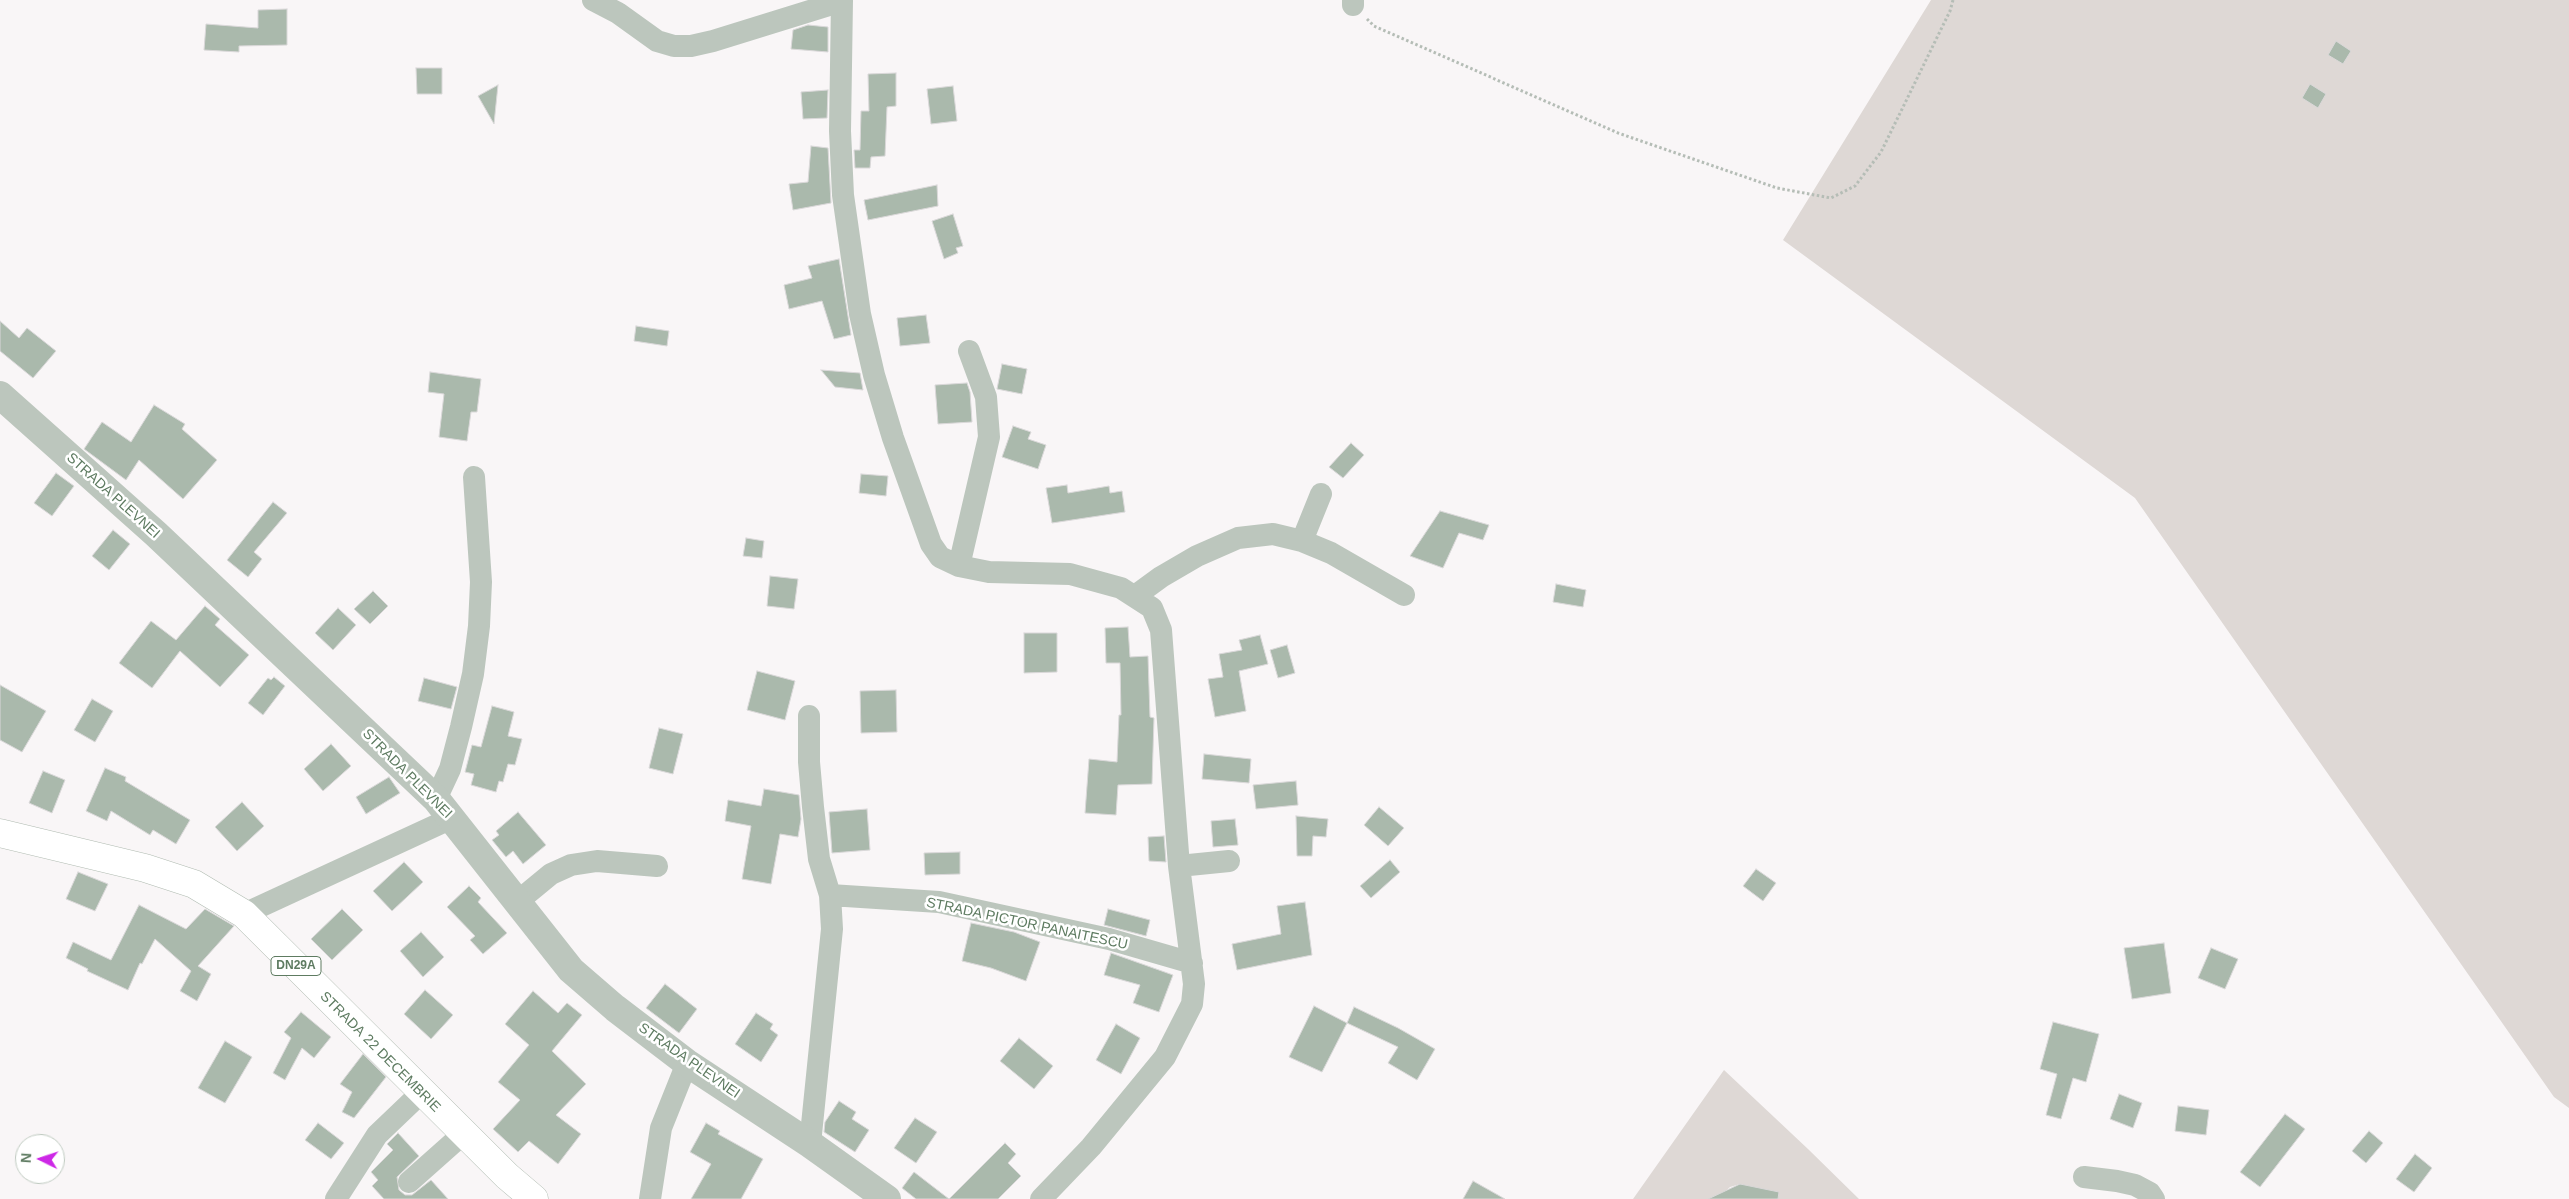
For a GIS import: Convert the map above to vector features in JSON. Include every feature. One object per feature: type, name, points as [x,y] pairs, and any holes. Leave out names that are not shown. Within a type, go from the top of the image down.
[{"type":"main road","name":"STRADA 22 DECEMBRIE","points":[[0,833],[145,868],[194,884],[244,914],[464,1134],[507,1176],[534,1199]]},
{"type":"street","points":[[593,0],[618,14],[657,41],[674,46],[691,46],[713,41],[842,0],[840,131],[843,195],[860,314],[874,375],[893,438],[931,544],[940,557],[958,566],[989,572],[1070,574],[1121,588],[1152,608],[1161,630],[1179,866],[1194,984],[1192,1004],[1165,1058],[1091,1147],[1041,1199]]},
{"type":"street","points":[[958,566],[990,437],[986,397],[969,351]]},
{"type":"street","name":"STRADA PLEVNEI","points":[[0,395],[156,534],[444,809],[571,970],[615,1008],[687,1064],[810,1144],[887,1199]]},
{"type":"street","points":[[244,914],[444,809],[450,769],[473,674],[479,626],[481,573],[474,477]]},
{"type":"street","points":[[1302,541],[1322,494]]},
{"type":"street","points":[[1135,596],[1160,577],[1197,556],[1238,538],[1273,534],[1302,541],[1330,553],[1404,595]]},
{"type":"street","points":[[809,716],[809,762],[819,859],[830,895],[832,929],[810,1144]]},
{"type":"street","points":[[516,902],[551,874],[571,865],[597,861],[657,866]]},
{"type":"street","points":[[1179,866],[1229,861]]},
{"type":"street","name":"STRADA PICTOR PANAITESCU","points":[[830,895],[940,902],[1109,939],[1192,963]]},
{"type":"street","points":[[650,1199],[661,1128],[687,1064]]},
{"type":"street","points":[[336,1199],[377,1135],[422,1092]]},
{"type":"street","points":[[408,1182],[464,1134]]},
{"type":"street","points":[[2084,1178],[2117,1181],[2135,1185],[2150,1193],[2154,1199]]},
{"type":"path","points":[[1353,2],[1374,26],[1618,133],[1777,188],[1831,198],[1855,186],[1881,152],[1950,11],[1953,0]]},
{"type":"shaded area","points":[[1931,0],[2569,0],[2569,1108],[2554,1097],[2135,498],[1783,240]]},
{"type":"shaded area","points":[[1724,1070],[1859,1199],[1755,1199],[1749,1187],[1740,1184],[1730,1187],[1717,1199],[1633,1199]]},
{"type":"building","points":[[287,9],[287,45],[239,46],[239,52],[204,50],[206,24],[258,28],[258,10]]},
{"type":"building","points":[[808,25],[828,27],[828,52],[791,49],[793,30]]},
{"type":"building","points":[[2336,41],[2351,51],[2343,64],[2328,55]]},
{"type":"building","points":[[416,68],[442,68],[442,94],[417,94]]},
{"type":"building","points":[[896,73],[896,106],[887,107],[885,156],[871,157],[870,168],[855,168],[854,150],[860,150],[861,111],[869,111],[868,74]]},
{"type":"building","points":[[2310,84],[2326,94],[2318,108],[2302,98]]},
{"type":"building","points":[[498,85],[494,124],[478,96]]},
{"type":"building","points":[[953,86],[957,121],[931,124],[927,89]]},
{"type":"building","points":[[828,90],[827,118],[803,119],[801,92]]},
{"type":"building","points":[[811,146],[828,148],[831,203],[793,210],[789,184],[808,182]]},
{"type":"building","points":[[937,185],[938,206],[868,220],[864,200]]},
{"type":"building","points":[[953,214],[963,246],[956,248],[958,253],[944,259],[932,221]]},
{"type":"building","points":[[839,259],[851,335],[834,339],[822,301],[789,309],[784,285],[812,278],[808,266]]},
{"type":"building","points":[[926,315],[930,343],[900,346],[897,318]]},
{"type":"building","points":[[0,321],[19,338],[27,328],[56,351],[33,378],[0,351]]},
{"type":"building","points":[[636,326],[669,331],[667,346],[634,341]]},
{"type":"building","points":[[1002,364],[1027,369],[1022,394],[997,389]]},
{"type":"building","points":[[821,370],[860,373],[863,390],[835,387]]},
{"type":"building","points":[[430,372],[481,379],[477,412],[471,412],[467,441],[439,437],[444,394],[428,392]]},
{"type":"building","points":[[967,383],[970,392],[972,422],[938,424],[935,385]]},
{"type":"building","points":[[154,405],[185,424],[182,429],[217,460],[183,499],[139,460],[126,480],[84,449],[102,422],[131,442]]},
{"type":"building","points":[[1013,426],[1031,432],[1028,439],[1046,445],[1038,469],[1002,457]]},
{"type":"building","points":[[1351,443],[1364,455],[1343,478],[1329,467]]},
{"type":"building","points":[[56,473],[74,486],[52,516],[34,503]]},
{"type":"building","points":[[861,474],[888,476],[886,496],[859,493]]},
{"type":"building","points":[[1067,485],[1068,493],[1109,486],[1110,493],[1122,491],[1125,512],[1052,523],[1046,488]]},
{"type":"building","points":[[273,502],[287,513],[254,552],[262,559],[248,577],[227,560]]},
{"type":"building","points":[[1440,511],[1489,525],[1483,540],[1459,533],[1443,568],[1410,556]]},
{"type":"building","points":[[113,530],[130,544],[109,570],[92,556]]},
{"type":"building","points":[[746,538],[764,541],[762,558],[743,556]]},
{"type":"building","points":[[770,576],[798,579],[794,609],[767,606]]},
{"type":"building","points":[[1556,584],[1586,590],[1583,607],[1553,602]]},
{"type":"building","points":[[373,591],[388,606],[370,624],[354,609]]},
{"type":"building","points":[[205,606],[220,619],[215,625],[249,655],[220,687],[180,651],[152,688],[119,663],[151,621],[176,640]]},
{"type":"building","points":[[338,608],[356,625],[333,650],[315,633]]},
{"type":"building","points":[[1128,627],[1130,657],[1148,656],[1150,717],[1154,718],[1152,784],[1118,785],[1116,815],[1085,813],[1089,759],[1117,762],[1119,715],[1121,715],[1120,663],[1106,663],[1105,628]]},
{"type":"building","points":[[1024,633],[1057,633],[1057,672],[1024,673]]},
{"type":"building","points":[[1260,635],[1268,664],[1239,671],[1246,711],[1215,717],[1208,679],[1223,677],[1219,654],[1242,650],[1239,640]]},
{"type":"building","points":[[1287,645],[1295,673],[1278,678],[1270,650]]},
{"type":"building","points":[[757,671],[795,681],[785,720],[747,710]]},
{"type":"building","points":[[274,677],[285,686],[263,715],[248,703],[268,678],[271,680]]},
{"type":"building","points":[[424,678],[457,687],[451,709],[418,701]]},
{"type":"building","points":[[0,685],[46,711],[22,752],[0,740]]},
{"type":"building","points":[[896,690],[897,732],[861,733],[860,691]]},
{"type":"building","points":[[92,699],[113,711],[95,742],[74,730]]},
{"type":"building","points":[[492,706],[514,712],[508,736],[522,739],[515,765],[508,764],[503,782],[499,781],[496,792],[471,785],[474,774],[465,772],[472,745],[481,747]]},
{"type":"building","points":[[659,728],[683,734],[673,774],[649,768]]},
{"type":"building","points":[[331,744],[351,766],[323,791],[304,769]]},
{"type":"building","points":[[1204,754],[1251,759],[1249,783],[1202,779]]},
{"type":"building","points":[[105,768],[126,777],[125,781],[190,820],[176,844],[153,830],[150,835],[111,811],[107,821],[86,811]]},
{"type":"building","points":[[43,771],[65,780],[52,813],[29,803]]},
{"type":"building","points":[[389,777],[400,793],[366,814],[356,797]]},
{"type":"building","points":[[1296,781],[1298,805],[1256,809],[1253,785]]},
{"type":"building","points":[[764,789],[799,795],[801,819],[798,837],[780,834],[771,884],[742,879],[751,826],[725,821],[728,800],[761,806]]},
{"type":"building","points":[[242,802],[264,826],[237,851],[215,827]]},
{"type":"building","points":[[1379,807],[1404,828],[1388,846],[1364,825]]},
{"type":"building","points":[[867,809],[870,850],[832,853],[829,812]]},
{"type":"building","points":[[518,812],[546,845],[523,864],[513,851],[506,857],[492,840],[499,835],[496,831]]},
{"type":"building","points":[[1296,816],[1328,819],[1326,837],[1313,836],[1312,856],[1297,856]]},
{"type":"building","points":[[1235,819],[1238,845],[1213,847],[1211,821]]},
{"type":"building","points":[[1164,836],[1166,862],[1149,861],[1148,837]]},
{"type":"building","points":[[960,852],[960,874],[925,875],[924,853]]},
{"type":"building","points":[[1390,860],[1400,872],[1371,898],[1360,886]]},
{"type":"building","points":[[404,862],[423,882],[392,911],[373,891]]},
{"type":"building","points":[[1756,869],[1776,883],[1763,901],[1743,886]]},
{"type":"building","points":[[78,872],[108,884],[95,911],[66,899]]},
{"type":"building","points":[[469,886],[481,898],[478,902],[507,933],[483,954],[470,940],[475,936],[447,907]]},
{"type":"building","points":[[1305,902],[1312,955],[1237,970],[1232,944],[1281,934],[1277,906]]},
{"type":"building","points":[[139,905],[186,929],[205,909],[234,926],[198,966],[211,974],[197,1001],[180,991],[191,971],[155,939],[142,964],[140,963],[128,990],[87,971],[88,969],[66,958],[73,942],[111,960]]},
{"type":"building","points":[[342,909],[363,930],[332,960],[311,939]]},
{"type":"building","points":[[1108,909],[1150,920],[1146,936],[1104,925]]},
{"type":"building","points":[[971,923],[1014,932],[1040,942],[1026,981],[991,968],[962,961]]},
{"type":"building","points":[[421,932],[444,957],[423,977],[400,951]]},
{"type":"building","points":[[2164,943],[2171,993],[2132,999],[2124,948]]},
{"type":"building","points":[[2211,948],[2238,959],[2225,989],[2198,978]]},
{"type":"building","points":[[1111,953],[1173,975],[1159,1012],[1133,1003],[1140,985],[1104,975]]},
{"type":"building","points":[[665,984],[697,1009],[679,1033],[646,1008]]},
{"type":"building","points":[[425,990],[453,1015],[431,1039],[404,1014]]},
{"type":"building","points":[[533,991],[558,1013],[567,1003],[582,1015],[552,1051],[586,1084],[556,1115],[581,1134],[558,1164],[529,1141],[518,1152],[493,1129],[520,1100],[498,1082],[529,1045],[505,1024]]},
{"type":"building","points":[[1314,1006],[1347,1023],[1322,1072],[1289,1057]]},
{"type":"building","points":[[1354,1007],[1398,1028],[1435,1049],[1417,1080],[1388,1063],[1398,1047],[1347,1023]]},
{"type":"building","points":[[301,1012],[331,1037],[314,1058],[302,1048],[285,1080],[273,1073],[291,1038],[284,1032]]},
{"type":"building","points":[[756,1013],[773,1024],[770,1029],[778,1035],[761,1062],[735,1044]]},
{"type":"building","points":[[2053,1022],[2099,1034],[2086,1082],[2073,1078],[2061,1119],[2046,1115],[2057,1074],[2040,1069]]},
{"type":"building","points":[[1116,1024],[1140,1038],[1121,1074],[1096,1060]]},
{"type":"building","points":[[1019,1038],[1053,1066],[1034,1089],[1000,1061]]},
{"type":"building","points":[[225,1041],[252,1057],[225,1103],[198,1088]]},
{"type":"building","points":[[363,1054],[386,1077],[354,1118],[342,1112],[352,1092],[340,1084]]},
{"type":"building","points":[[2119,1094],[2142,1103],[2133,1128],[2110,1119]]},
{"type":"building","points":[[839,1101],[856,1112],[852,1119],[869,1130],[855,1152],[824,1132],[825,1122]]},
{"type":"building","points":[[2178,1106],[2209,1110],[2206,1135],[2175,1131]]},
{"type":"building","points":[[2285,1114],[2305,1129],[2260,1187],[2240,1172]]},
{"type":"building","points":[[915,1118],[937,1132],[916,1163],[894,1148]]},
{"type":"building","points":[[318,1123],[344,1143],[331,1159],[305,1140]]},
{"type":"building","points":[[706,1123],[720,1131],[718,1134],[763,1159],[741,1199],[691,1199],[711,1164],[690,1152]]},
{"type":"building","points":[[2369,1131],[2383,1143],[2366,1163],[2352,1151]]},
{"type":"building","points":[[398,1133],[419,1156],[397,1177],[399,1190],[405,1195],[412,1195],[431,1180],[448,1199],[384,1199],[372,1186],[378,1180],[371,1172],[393,1150],[387,1144]]},
{"type":"building","points":[[1005,1143],[1016,1154],[1008,1163],[1021,1176],[998,1199],[949,1199]]},
{"type":"building","points":[[2415,1154],[2432,1168],[2414,1192],[2396,1179]]},
{"type":"building","points":[[914,1172],[949,1199],[916,1199],[902,1188]]},
{"type":"building","points":[[1473,1181],[1505,1199],[1463,1199]]},
{"type":"building","points":[[1740,1184],[1779,1192],[1778,1199],[1708,1199]]}]
